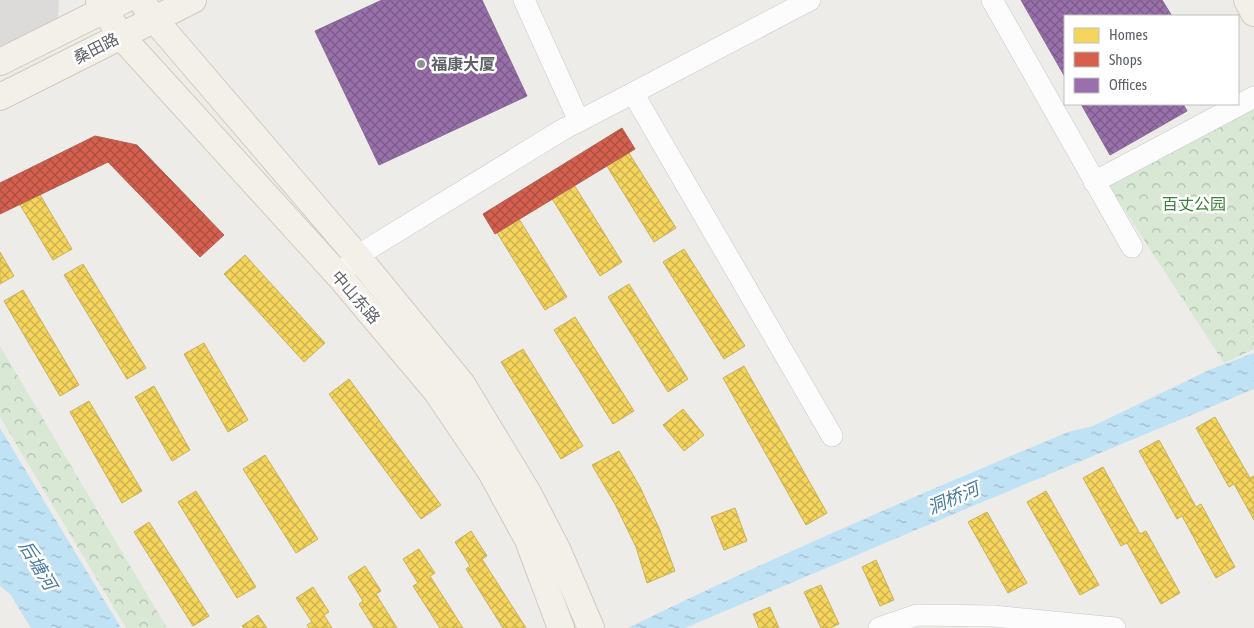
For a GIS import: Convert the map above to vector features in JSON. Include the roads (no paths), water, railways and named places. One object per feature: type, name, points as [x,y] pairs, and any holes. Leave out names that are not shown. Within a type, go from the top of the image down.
[{"type":"main road","name":"桑田路","points":[[0,96],[120,35],[148,10],[193,0]]},
{"type":"main road","points":[[1247,0],[1254,13]]},
{"type":"main road","name":"桑田路","points":[[0,62],[108,3]]},
{"type":"main road","name":"中山东路","points":[[108,3],[120,35],[340,277],[436,390],[491,472],[528,540],[561,627]]},
{"type":"main road","name":"中山东路","points":[[148,10],[357,256],[462,384],[528,494],[558,552],[588,622]]},
{"type":"street","points":[[524,0],[580,121]]},
{"type":"street","points":[[340,277],[357,256],[580,121],[810,0]]},
{"type":"street","points":[[992,0],[1132,247]]},
{"type":"street","points":[[633,93],[832,436]]},
{"type":"street","points":[[1239,105],[1254,97]]},
{"type":"street","points":[[1094,182],[1239,105]]},
{"type":"street","points":[[879,628],[917,615],[993,616],[1116,628]]},
{"type":"water","name":"洞桥河","points":[[1254,353],[1254,389],[685,628],[628,628],[846,527],[1068,432],[1093,426],[1209,370]]},
{"type":"water","name":"后塘河","points":[[0,428],[121,628],[31,628],[10,594],[0,586]]},
{"type":"place","name":"福康大厦","points":[[421,64]]},
{"type":"park label","name":"百丈公园","points":[[1194,204]]}]
